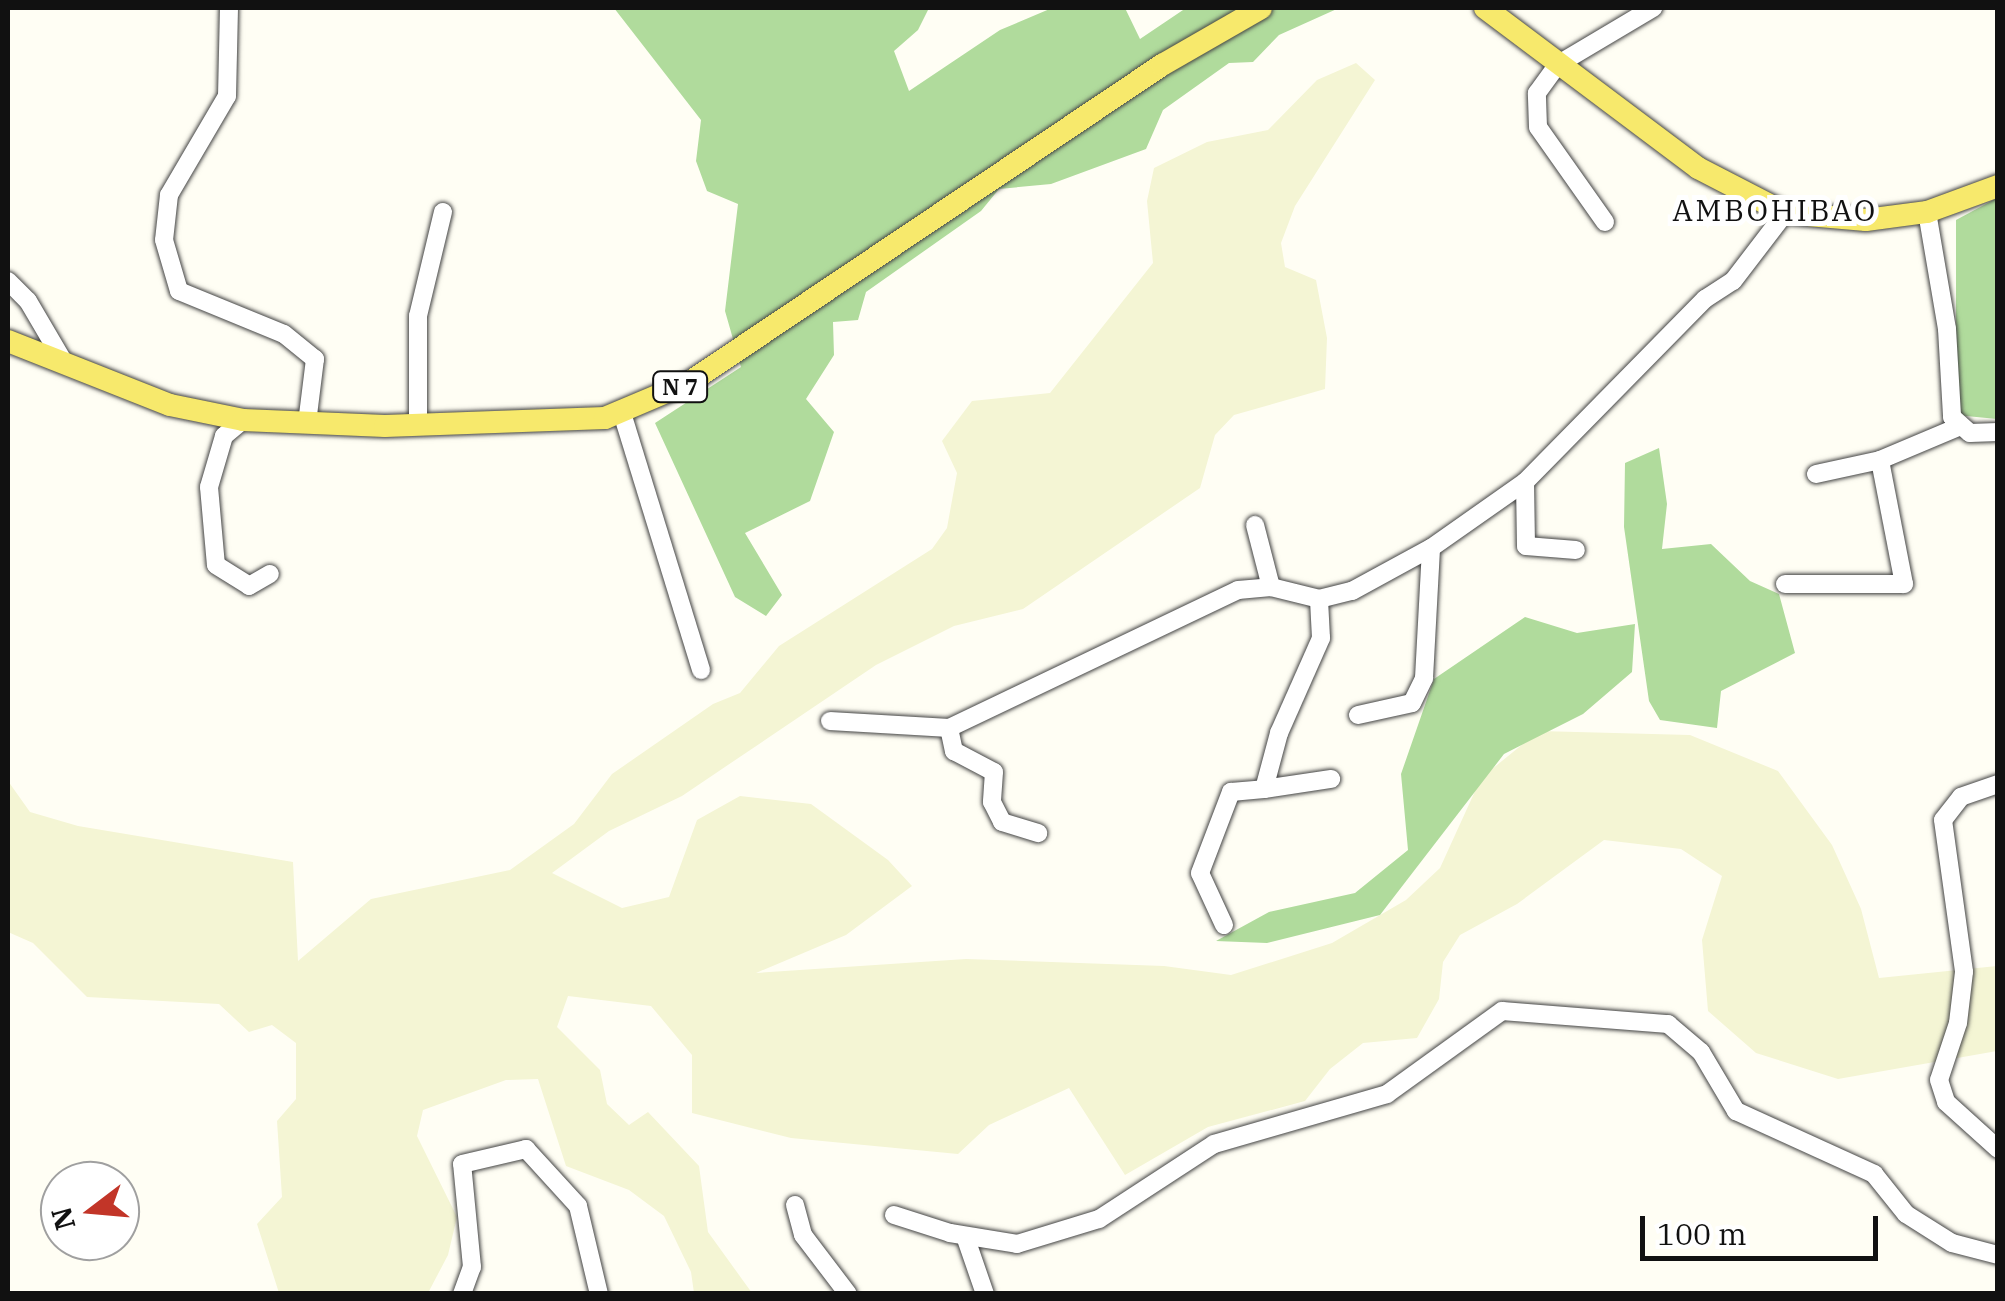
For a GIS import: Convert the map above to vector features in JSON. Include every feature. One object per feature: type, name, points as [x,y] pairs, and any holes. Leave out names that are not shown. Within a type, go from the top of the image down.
[{"type":"main road","name":"N 7","points":[[8,341],[62,359],[170,405],[243,420],[418,426],[546,424],[622,413],[690,382],[1162,65],[1261,8]]},
{"type":"main road","points":[[1485,8],[1698,168],[1785,213],[1866,220],[1927,212],[1998,186]]},
{"type":"street","points":[[229,8],[227,96],[169,195],[164,240],[178,290],[284,334],[315,359],[307,423]]},
{"type":"street","points":[[1605,222],[1538,126],[1537,93],[1557,65],[1654,8]]},
{"type":"street","points":[[418,426],[418,316],[443,212]]},
{"type":"street","points":[[1927,212],[1958,427]]},
{"type":"street","points":[[830,721],[949,728],[1238,590],[1271,587],[1319,599],[1352,591],[1431,548],[1525,482],[1705,300],[1733,282],[1785,213]]},
{"type":"street","points":[[8,281],[28,302],[62,359]]},
{"type":"street","points":[[622,413],[702,670]]},
{"type":"street","points":[[243,420],[224,436],[209,488],[216,566],[249,586],[270,574]]},
{"type":"street","points":[[1816,474],[1880,460],[1958,427],[1998,432]]},
{"type":"street","points":[[1785,584],[1904,584],[1880,460]]},
{"type":"street","points":[[1525,482],[1526,546],[1576,550]]},
{"type":"street","points":[[1255,525],[1271,587]]},
{"type":"street","points":[[1358,715],[1412,703],[1418,690],[1431,548]]},
{"type":"street","points":[[1264,789],[1279,733],[1322,638],[1319,599]]},
{"type":"street","points":[[949,728],[954,752],[994,772],[992,802],[1002,822],[1038,832]]},
{"type":"street","points":[[1224,925],[1200,873],[1230,792],[1331,779]]},
{"type":"street","points":[[1998,784],[1961,797],[1943,820],[1964,972],[1958,1023],[1940,1080],[1946,1102],[1998,1149]]},
{"type":"street","points":[[894,1214],[965,1236],[1017,1244],[1098,1218],[1214,1144],[1387,1094],[1502,1010],[1668,1024],[1701,1052],[1736,1111],[1874,1174],[1906,1214],[1952,1243],[1998,1256]]},
{"type":"street","points":[[462,1294],[472,1267],[462,1164],[526,1149],[578,1206],[600,1294]]},
{"type":"street","points":[[795,1205],[803,1235],[848,1294]]},
{"type":"street","points":[[965,1236],[985,1294]]},
{"type":"green space","points":[[614,8],[929,8],[918,30],[894,51],[909,91],[1000,30],[1052,8],[1125,8],[1140,39],[1186,8],[1339,8],[1279,35],[1253,62],[1229,63],[1163,110],[1146,149],[1051,184],[999,189],[981,211],[866,292],[858,320],[833,322],[834,355],[806,399],[834,432],[810,501],[745,533],[782,595],[766,616],[735,597],[655,423],[741,367],[725,311],[738,204],[707,191],[696,161],[701,120]]},
{"type":"green space","points":[[1356,63],[1375,80],[1295,206],[1281,243],[1285,267],[1316,280],[1327,338],[1325,389],[1234,415],[1215,435],[1200,488],[1023,609],[954,626],[876,665],[682,796],[609,831],[552,873],[622,908],[669,897],[697,820],[740,796],[811,804],[888,860],[912,886],[846,935],[756,973],[966,959],[1164,966],[1231,975],[1332,943],[1406,900],[1440,868],[1481,778],[1539,731],[1690,735],[1778,771],[1832,845],[1861,909],[1879,978],[1997,966],[1997,1051],[1838,1079],[1756,1053],[1708,1011],[1702,940],[1722,876],[1681,849],[1604,840],[1517,904],[1460,935],[1443,962],[1439,999],[1417,1038],[1363,1043],[1330,1069],[1305,1101],[1208,1127],[1125,1175],[1069,1088],[989,1125],[958,1154],[791,1138],[692,1113],[692,1055],[651,1006],[568,996],[557,1027],[600,1070],[607,1104],[629,1125],[648,1112],[699,1166],[708,1232],[752,1293],[694,1293],[691,1272],[664,1216],[629,1190],[566,1166],[538,1079],[506,1080],[423,1110],[417,1136],[457,1217],[448,1255],[428,1293],[279,1293],[257,1224],[282,1197],[277,1121],[296,1099],[296,1043],[272,1025],[249,1032],[219,1004],[87,997],[33,943],[8,932],[8,781],[30,812],[78,826],[293,862],[298,961],[371,899],[510,870],[574,824],[612,774],[713,704],[740,693],[779,646],[932,549],[947,528],[957,473],[942,441],[972,401],[1050,393],[1153,263],[1147,201],[1154,168],[1207,142],[1268,130],[1317,80]]},
{"type":"green space","points":[[1997,198],[1997,419],[1956,415],[1956,220]]},
{"type":"green space","points":[[1659,448],[1667,504],[1662,549],[1711,544],[1750,581],[1779,594],[1795,653],[1721,691],[1717,728],[1660,720],[1649,701],[1624,527],[1625,463]]},
{"type":"green space","points":[[1525,617],[1577,633],[1635,624],[1632,672],[1583,714],[1504,754],[1380,915],[1267,943],[1216,941],[1269,912],[1355,893],[1408,850],[1401,774],[1434,679]]},
{"type":"district","name":"AMBOHIBAO","points":[[1775,210]]}]
